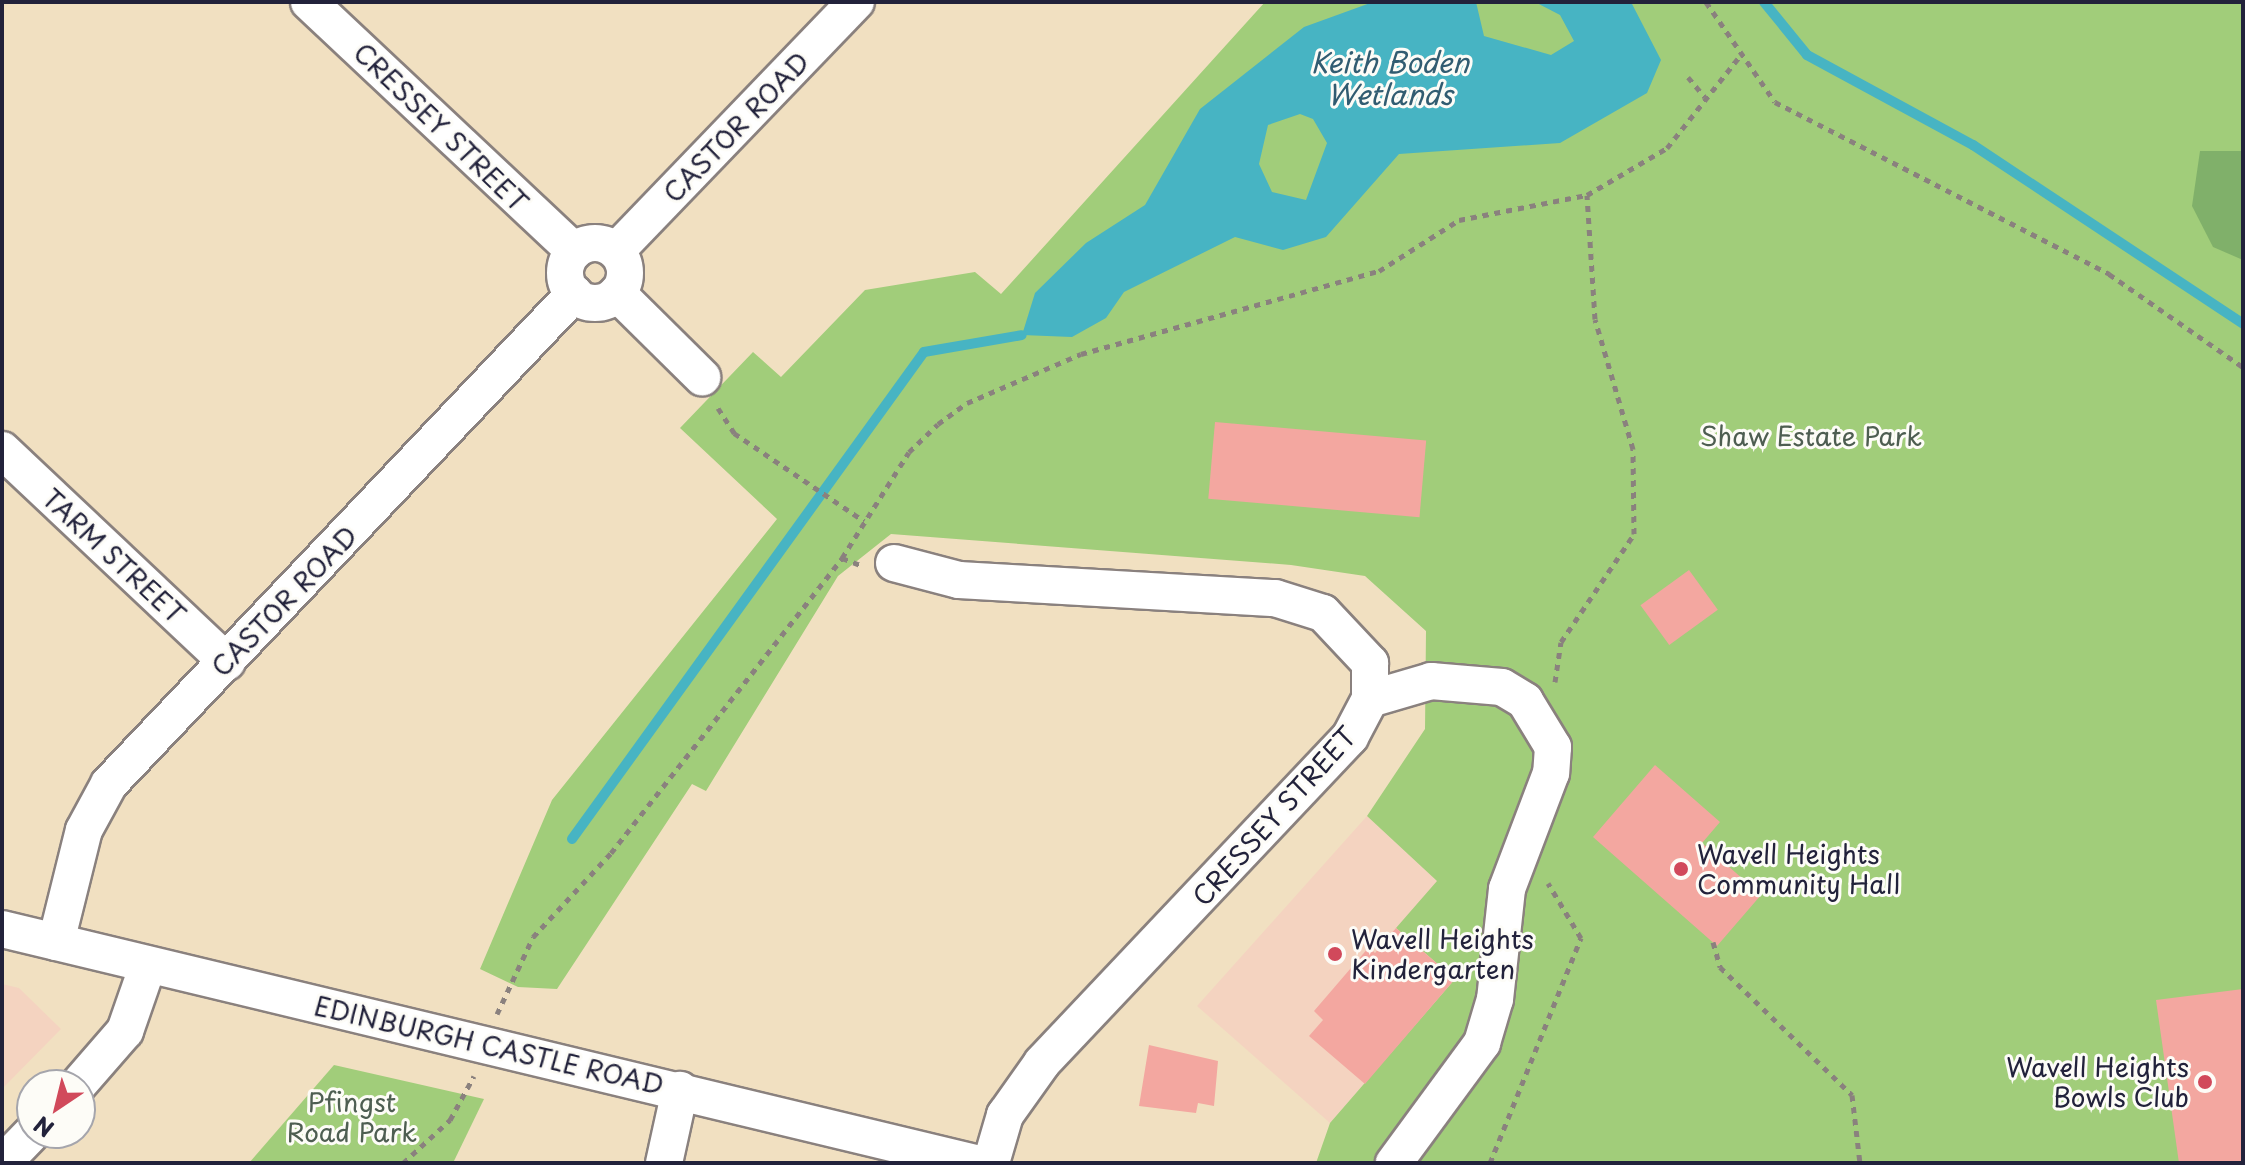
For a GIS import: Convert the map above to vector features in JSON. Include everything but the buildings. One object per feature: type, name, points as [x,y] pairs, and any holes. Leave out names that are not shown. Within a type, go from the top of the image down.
[{"type":"street","name":"CRESSEY STREET","points":[[309,2],[574,251]]},
{"type":"street","name":"CASTOR ROAD","points":[[616,251],[856,2]]},
{"type":"street","points":[[600,243],[616,251],[625,267],[617,293],[600,302],[574,294],[565,267],[574,251],[600,243]]},
{"type":"street","points":[[617,293],[702,377]]},
{"type":"street","name":"CASTOR ROAD","points":[[56,942],[94,807],[574,294]]},
{"type":"street","name":"TARM STREET","points":[[2,450],[227,662]]},
{"type":"street","name":"CRESSEY STREET","points":[[894,563],[959,580],[1298,603],[1341,626],[1360,646],[1370,663],[1370,699],[1328,762],[1042,1063],[1005,1115],[991,1163]]},
{"type":"street","points":[[1370,699],[1431,681],[1468,681],[1502,687],[1542,723],[1553,747],[1551,773],[1520,854],[1500,921],[1495,999],[1482,1043],[1394,1163]]},
{"type":"street","name":"EDINBURGH CASTLE ROAD","points":[[2,929],[975,1163]]},
{"type":"street","points":[[92,1069],[125,1031],[148,965]]},
{"type":"street","points":[[664,1163],[680,1090]]},
{"type":"path","points":[[1706,2],[1739,57],[1775,102],[2109,274],[2243,367]]},
{"type":"path","points":[[495,1019],[533,937],[611,853],[864,521],[909,452],[967,403],[1081,354],[1379,271],[1459,220],[1498,207],[1587,195],[1667,148],[1739,57]]},
{"type":"path","points":[[1688,77],[1705,97]]},
{"type":"path","points":[[1542,723],[1561,642],[1634,534],[1633,449],[1595,319],[1587,195]]},
{"type":"path","points":[[702,377],[722,418],[750,444],[864,521]]},
{"type":"path","points":[[1490,1163],[1581,938],[1543,873],[1520,854]]},
{"type":"path","points":[[1713,942],[1720,967],[1852,1095],[1860,1163]]},
{"type":"path","points":[[403,1163],[450,1120],[476,1072]]},
{"type":"shaded area","name":"Wavell Heights Kindergarten","points":[[1367,816],[1437,881],[1455,979],[1330,1123],[1197,1006]]},
{"type":"shaded area","points":[[2,984],[19,988],[61,1029],[22,1069],[16,1069],[16,1075],[2,1089]]},
{"type":"green space","name":"Shaw Estate Park","points":[[1265,2],[2243,2],[2243,1163],[1316,1163],[1330,1123],[1455,979],[1396,928],[1437,881],[1367,816],[1425,729],[1426,631],[1365,576],[1291,565],[891,534],[838,576],[706,791],[692,784],[557,989],[518,987],[480,969],[552,800],[777,519],[680,428],[753,352],[781,377],[865,290],[975,272],[1001,294]]},
{"type":"green space","points":[[2200,151],[2243,151],[2243,260],[2213,247],[2192,206]]},
{"type":"green space","name":"Pfingst Road Park","points":[[334,1065],[484,1099],[453,1163],[249,1163]]},
{"type":"water","name":"Keith Boden Wetlands","points":[[1373,2],[1476,2],[1484,36],[1551,55],[1574,41],[1560,15],[1535,2],[1631,2],[1661,60],[1647,93],[1560,143],[1399,154],[1326,237],[1283,250],[1235,237],[1124,292],[1106,318],[1072,337],[1022,335],[1035,293],[1086,243],[1145,205],[1200,109],[1304,27]],"holes":[[[1300,114],[1313,119],[1327,143],[1306,200],[1272,192],[1259,164],[1268,125]]]},
{"type":"waterway","points":[[1764,2],[1807,55],[1973,145],[2243,324]]},
{"type":"waterway","points":[[572,839],[924,352],[1022,335]]},
{"type":"place","name":"Wavell Heights Community Hall","points":[[1681,869]]},
{"type":"place","name":"Wavell Heights Kindergarten","points":[[1335,954]]},
{"type":"place","name":"Wavell Heights Bowls Club","points":[[2205,1082]]}]
